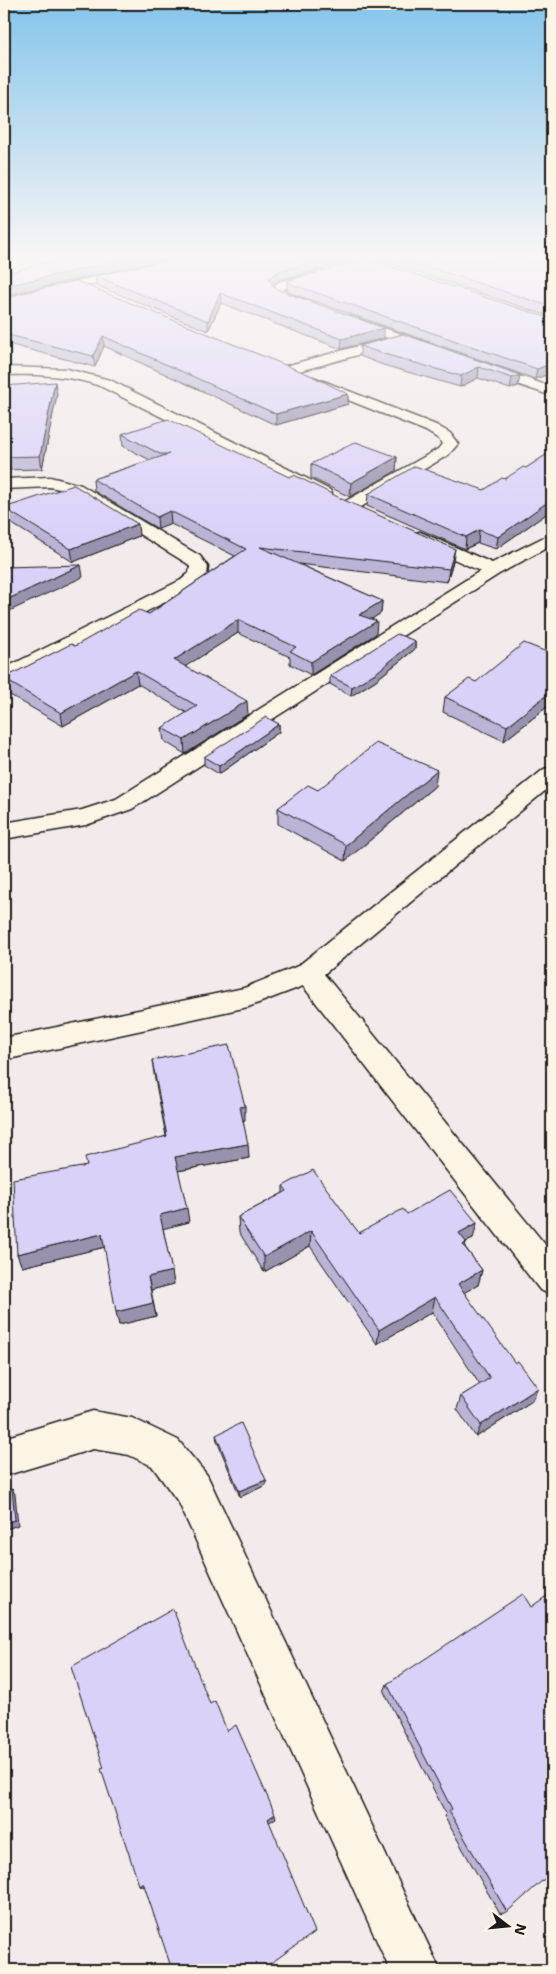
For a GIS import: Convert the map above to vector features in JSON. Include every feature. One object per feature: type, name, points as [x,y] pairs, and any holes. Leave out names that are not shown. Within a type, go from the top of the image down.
[{"type":"street","points":[[350,506],[443,452],[450,444],[445,436],[431,428],[282,368],[352,351]]},
{"type":"street","points":[[468,362],[552,392]]},
{"type":"street","points":[[4,370],[56,370],[84,375],[105,383],[368,514]]},
{"type":"street","points":[[4,484],[50,482],[75,488],[194,560],[199,567],[198,575],[187,584],[16,670],[4,672]]},
{"type":"street","points":[[404,530],[493,570]]},
{"type":"street","points":[[4,831],[86,817],[124,804],[493,570],[552,538]]},
{"type":"street","points":[[4,1049],[248,996],[308,973],[552,774]]},
{"type":"street","points":[[308,973],[552,1279]]},
{"type":"street","points":[[4,1457],[93,1430],[132,1437],[166,1453],[193,1489],[415,1970]]},
{"type":"building","points":[[73,351],[95,351],[93,356]]},
{"type":"building","points":[[137,351],[251,351],[310,375],[348,394],[276,414]]},
{"type":"building","points":[[375,351],[452,351],[520,375],[512,378],[479,367],[461,376]]},
{"type":"building","points":[[485,351],[552,351],[552,363],[537,369]]},
{"type":"building","points":[[55,382],[40,456],[4,457],[4,386]]},
{"type":"building","points":[[168,419],[289,477],[294,475],[344,500],[455,549],[449,569],[260,547],[382,601],[359,615],[377,621],[311,662],[290,651],[296,647],[238,620],[174,660],[247,701],[184,740],[162,728],[197,706],[136,671],[61,713],[4,679],[71,644],[75,646],[139,610],[149,614],[246,549],[170,511],[157,517],[93,479],[169,454],[160,454],[122,434]]},
{"type":"building","points":[[356,442],[397,457],[351,483],[311,464]]},
{"type":"building","points":[[552,451],[552,499],[498,537],[479,530],[466,537],[368,494],[415,466],[484,490],[523,467],[526,468]]},
{"type":"building","points":[[74,485],[138,524],[71,549],[4,508]]},
{"type":"building","points":[[81,565],[4,601],[4,567]]},
{"type":"building","points":[[397,634],[415,641],[377,672],[352,687],[330,676]]},
{"type":"building","points":[[524,643],[552,654],[552,691],[507,726],[445,697],[469,679],[476,682]]},
{"type":"building","points":[[266,717],[279,724],[219,766],[204,757]]},
{"type":"building","points":[[376,743],[437,770],[346,845],[278,808],[308,785],[318,790]]},
{"type":"building","points":[[229,1045],[245,1106],[240,1107],[248,1144],[175,1157],[187,1208],[160,1215],[172,1271],[148,1277],[153,1303],[116,1312],[102,1234],[17,1254],[13,1179],[87,1166],[85,1157],[167,1136],[152,1060]]},
{"type":"building","points":[[313,1170],[359,1233],[403,1209],[407,1214],[450,1190],[477,1223],[459,1233],[466,1242],[463,1245],[482,1270],[458,1284],[515,1363],[518,1361],[538,1388],[481,1425],[461,1396],[490,1378],[435,1297],[379,1330],[311,1231],[264,1257],[238,1217],[287,1191],[283,1186]]},
{"type":"building","points":[[241,1423],[266,1480],[239,1491],[216,1435]]},
{"type":"building","points":[[12,1489],[15,1520],[4,1523],[4,1491]]},
{"type":"building","points":[[552,1592],[552,1872],[507,1912],[449,1811],[452,1809],[387,1684],[523,1594],[531,1607]]},
{"type":"building","points":[[173,1609],[210,1704],[215,1701],[227,1731],[236,1725],[275,1814],[268,1819],[315,1932],[261,1970],[172,1970],[143,1882],[139,1885],[101,1769],[104,1768],[71,1667]]}]
